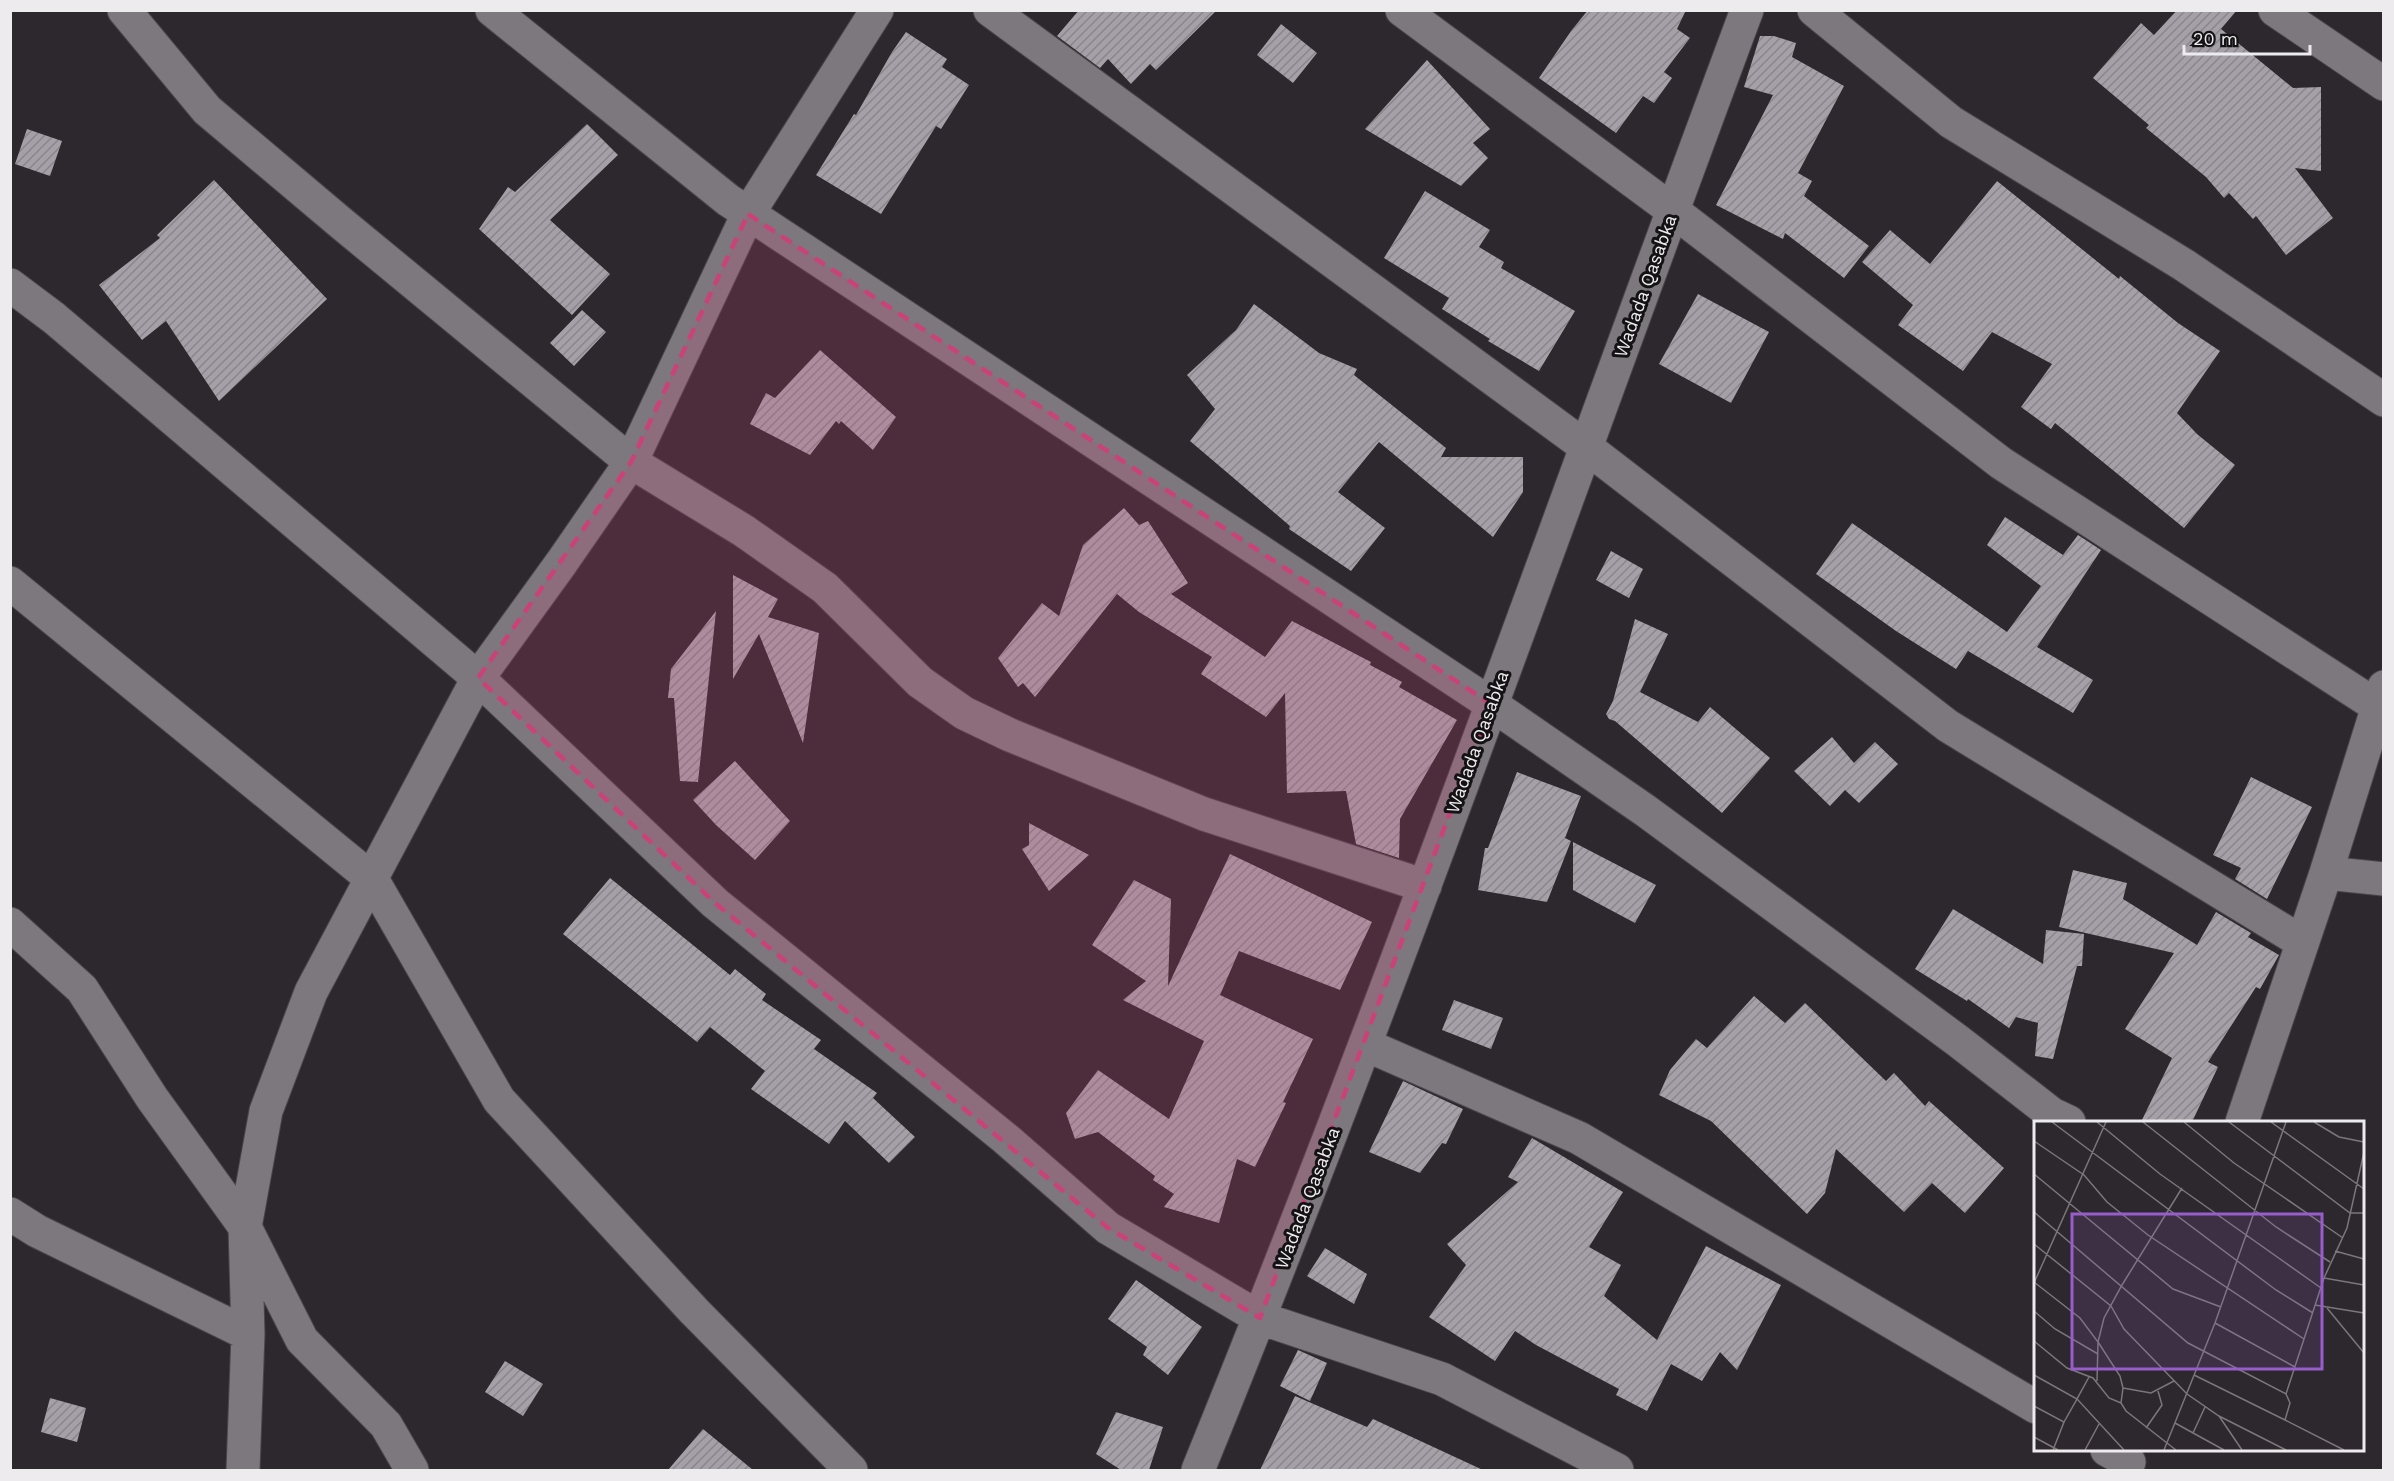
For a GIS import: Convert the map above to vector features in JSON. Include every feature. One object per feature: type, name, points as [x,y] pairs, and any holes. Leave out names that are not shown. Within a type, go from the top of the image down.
[{"type":"street","points":[[124,10],[207,110],[632,462],[744,531],[825,588],[920,682],[964,713],[1010,735],[1203,814],[1425,886]]},
{"type":"street","points":[[492,10],[748,214],[1491,704],[1646,811],[1958,1041],[2052,1114],[2067,1121]]},
{"type":"street","points":[[243,1470],[248,1334],[245,1227],[266,1111],[311,992],[478,678],[632,462],[748,214],[878,10]]},
{"type":"street","points":[[990,10],[1586,447],[1948,726],[2302,942]]},
{"type":"street","points":[[1402,10],[1672,210],[2001,463],[2380,696],[2326,873],[2242,1121]]},
{"type":"street","name":"Wadada Qasabka","points":[[1198,1470],[1366,1045],[1747,10]]},
{"type":"street","points":[[1814,10],[1951,122],[2184,265],[2384,400]]},
{"type":"street","points":[[2275,10],[2384,84]]},
{"type":"street","points":[[10,285],[54,318],[478,678],[715,903],[1006,1139],[1108,1228],[1260,1318],[1442,1379],[1617,1470]]},
{"type":"street","points":[[10,584],[372,879],[499,1100],[694,1311],[851,1470]]},
{"type":"street","points":[[2326,873],[2384,879]]},
{"type":"street","points":[[10,924],[81,989],[152,1098],[245,1227],[302,1340],[386,1425],[412,1470]]},
{"type":"street","points":[[1366,1045],[1579,1138],[2034,1406]]},
{"type":"street","points":[[10,1214],[36,1231],[248,1334]]},
{"type":"highlighted area","points":[[748,214],[1491,704],[1260,1318],[1108,1228],[715,903],[478,678],[631,462]]},
{"type":"building","points":[[1079,10],[1217,10],[1156,70],[1150,64],[1131,84],[1108,59],[1100,68],[1057,36]]},
{"type":"building","points":[[1588,10],[1686,10],[1677,29],[1690,38],[1664,72],[1672,78],[1654,103],[1643,96],[1616,133],[1539,78]]},
{"type":"building","points":[[2177,10],[2237,10],[2221,29],[2293,88],[2321,87],[2321,171],[2295,168],[2333,218],[2286,255],[2256,216],[2253,219],[2229,193],[2224,198],[2206,177],[2146,128],[2149,125],[2093,78],[2141,23],[2154,35]]},
{"type":"building","points":[[1281,24],[1317,53],[1293,83],[1257,55]]},
{"type":"building","points":[[906,32],[947,59],[942,67],[969,85],[941,129],[936,126],[881,214],[816,175],[854,114],[856,115]]},
{"type":"building","points":[[1760,36],[1774,36],[1796,43],[1792,57],[1844,86],[1798,173],[1812,181],[1804,196],[1869,246],[1844,278],[1785,233],[1783,239],[1716,205],[1773,95],[1744,87]]},
{"type":"building","points":[[1427,60],[1490,129],[1473,143],[1488,158],[1461,186],[1365,129]]},
{"type":"building","points":[[587,124],[618,155],[550,220],[610,274],[572,315],[479,229],[508,187],[515,192]]},
{"type":"building","points":[[27,129],[62,141],[50,176],[15,164]]},
{"type":"building","points":[[214,180],[327,299],[219,401],[166,321],[142,340],[99,285],[160,238],[157,235]]},
{"type":"building","points":[[1997,181],[2119,279],[2120,276],[2178,323],[2220,351],[2177,413],[2197,434],[2235,465],[2184,528],[2055,423],[2051,429],[2021,407],[2052,364],[1992,332],[1963,371],[1898,325],[1913,305],[1862,262],[1890,230],[1930,264]]},
{"type":"building","points":[[1425,191],[1490,230],[1479,247],[1504,262],[1501,268],[1575,311],[1539,371],[1488,341],[1490,339],[1442,309],[1449,298],[1384,258]]},
{"type":"building","points":[[1698,294],[1769,332],[1731,403],[1659,364]]},
{"type":"building","points":[[1254,304],[1319,353],[1357,369],[1354,375],[1446,448],[1441,457],[1523,457],[1523,492],[1493,537],[1379,442],[1338,492],[1385,528],[1351,571],[1289,529],[1290,526],[1190,441],[1215,409],[1187,375],[1236,330]]},
{"type":"building","points":[[582,310],[606,332],[574,366],[550,343]]},
{"type":"building","points":[[820,350],[896,417],[873,450],[841,421],[839,424],[836,421],[810,455],[750,424],[766,393],[775,398]]},
{"type":"building","points":[[1124,508],[1139,525],[1148,521],[1188,583],[1171,594],[1265,657],[1292,621],[1371,662],[1370,665],[1402,682],[1399,687],[1457,720],[1400,819],[1399,858],[1356,844],[1346,791],[1287,793],[1285,693],[1266,717],[1201,674],[1212,657],[1139,612],[1117,594],[1035,697],[1023,683],[1018,687],[998,658],[1042,603],[1059,616],[1083,545]]},
{"type":"building","points":[[2005,517],[2063,555],[2078,535],[2101,550],[2037,647],[2093,680],[2073,713],[1968,651],[1956,669],[1896,631],[1816,574],[1852,523],[2007,632],[2041,586],[1987,545]]},
{"type":"building","points":[[1611,551],[1643,569],[1629,598],[1596,580]]},
{"type":"building","points":[[733,575],[778,599],[768,617],[819,633],[803,743],[759,634],[733,679]]},
{"type":"building","points":[[716,611],[698,782],[680,781],[674,698],[668,698],[671,669]]},
{"type":"building","points":[[1635,619],[1668,634],[1640,692],[1698,722],[1710,707],[1770,758],[1722,813],[1615,721],[1609,719],[1606,714],[1613,701]]},
{"type":"building","points":[[1832,737],[1854,763],[1875,742],[1898,764],[1859,803],[1845,790],[1830,806],[1794,771]]},
{"type":"building","points":[[735,761],[790,821],[755,860],[716,825],[693,800]]},
{"type":"building","points":[[1517,772],[1581,796],[1565,838],[1571,841],[1547,902],[1478,890],[1485,848],[1488,848]]},
{"type":"building","points":[[2251,777],[2312,807],[2267,899],[2235,879],[2241,868],[2213,855]]},
{"type":"building","points":[[1029,823],[1089,855],[1049,891],[1022,849],[1029,845]]},
{"type":"building","points":[[1573,842],[1656,885],[1635,923],[1573,890]]},
{"type":"building","points":[[1230,854],[1372,922],[1340,990],[1239,951],[1220,995],[1313,1039],[1283,1102],[1286,1103],[1255,1167],[1237,1159],[1219,1223],[1164,1207],[1174,1194],[1153,1180],[1155,1176],[1098,1132],[1075,1139],[1066,1113],[1098,1070],[1169,1119],[1204,1041],[1123,1000],[1146,981],[1092,945],[1134,880],[1171,899],[1168,986]]},
{"type":"building","points":[[2073,870],[2127,883],[2123,899],[2197,945],[2216,912],[2251,933],[2248,937],[2279,955],[2260,989],[2256,987],[2208,1062],[2218,1067],[2192,1121],[2141,1121],[2172,1058],[2125,1029],[2174,953],[2059,927]]},
{"type":"building","points":[[610,878],[730,975],[735,969],[766,994],[762,1000],[821,1040],[814,1049],[877,1093],[873,1098],[915,1137],[889,1163],[845,1121],[829,1144],[751,1089],[765,1071],[710,1027],[697,1042],[563,934]]},
{"type":"building","points":[[1953,909],[2043,964],[2046,930],[2084,934],[2082,966],[2077,966],[2053,1059],[2035,1056],[2038,1023],[2016,1017],[2009,1028],[1968,999],[1967,1001],[1915,969]]},
{"type":"building","points":[[1754,996],[1785,1023],[1805,1003],[1886,1081],[1894,1073],[1925,1106],[1929,1101],[2004,1168],[1965,1213],[1932,1183],[1904,1212],[1836,1149],[1825,1193],[1807,1214],[1711,1121],[1659,1095],[1670,1070],[1696,1039],[1707,1048]]},
{"type":"building","points":[[1454,1000],[1503,1018],[1491,1049],[1442,1030]]},
{"type":"building","points":[[1403,1081],[1463,1109],[1446,1144],[1442,1143],[1420,1173],[1369,1152]]},
{"type":"building","points":[[1532,1138],[1623,1192],[1589,1247],[1621,1265],[1604,1296],[1657,1340],[1706,1246],[1781,1285],[1737,1370],[1720,1352],[1702,1381],[1671,1364],[1647,1411],[1616,1395],[1619,1389],[1536,1345],[1515,1331],[1495,1361],[1429,1317],[1466,1265],[1447,1244],[1518,1182],[1508,1177]]},
{"type":"building","points":[[1325,1248],[1367,1274],[1354,1304],[1307,1276]]},
{"type":"building","points":[[1136,1280],[1202,1327],[1168,1375],[1143,1355],[1147,1347],[1108,1319]]},
{"type":"building","points":[[1298,1350],[1327,1363],[1310,1401],[1280,1386]]},
{"type":"building","points":[[505,1361],[543,1384],[523,1416],[485,1392]]},
{"type":"building","points":[[1295,1396],[1367,1427],[1373,1419],[1483,1470],[1260,1470]]},
{"type":"building","points":[[50,1398],[86,1408],[77,1442],[41,1432]]},
{"type":"building","points":[[1116,1412],[1163,1427],[1149,1470],[1121,1470],[1096,1454]]},
{"type":"building","points":[[703,1429],[753,1470],[668,1470]]}]
